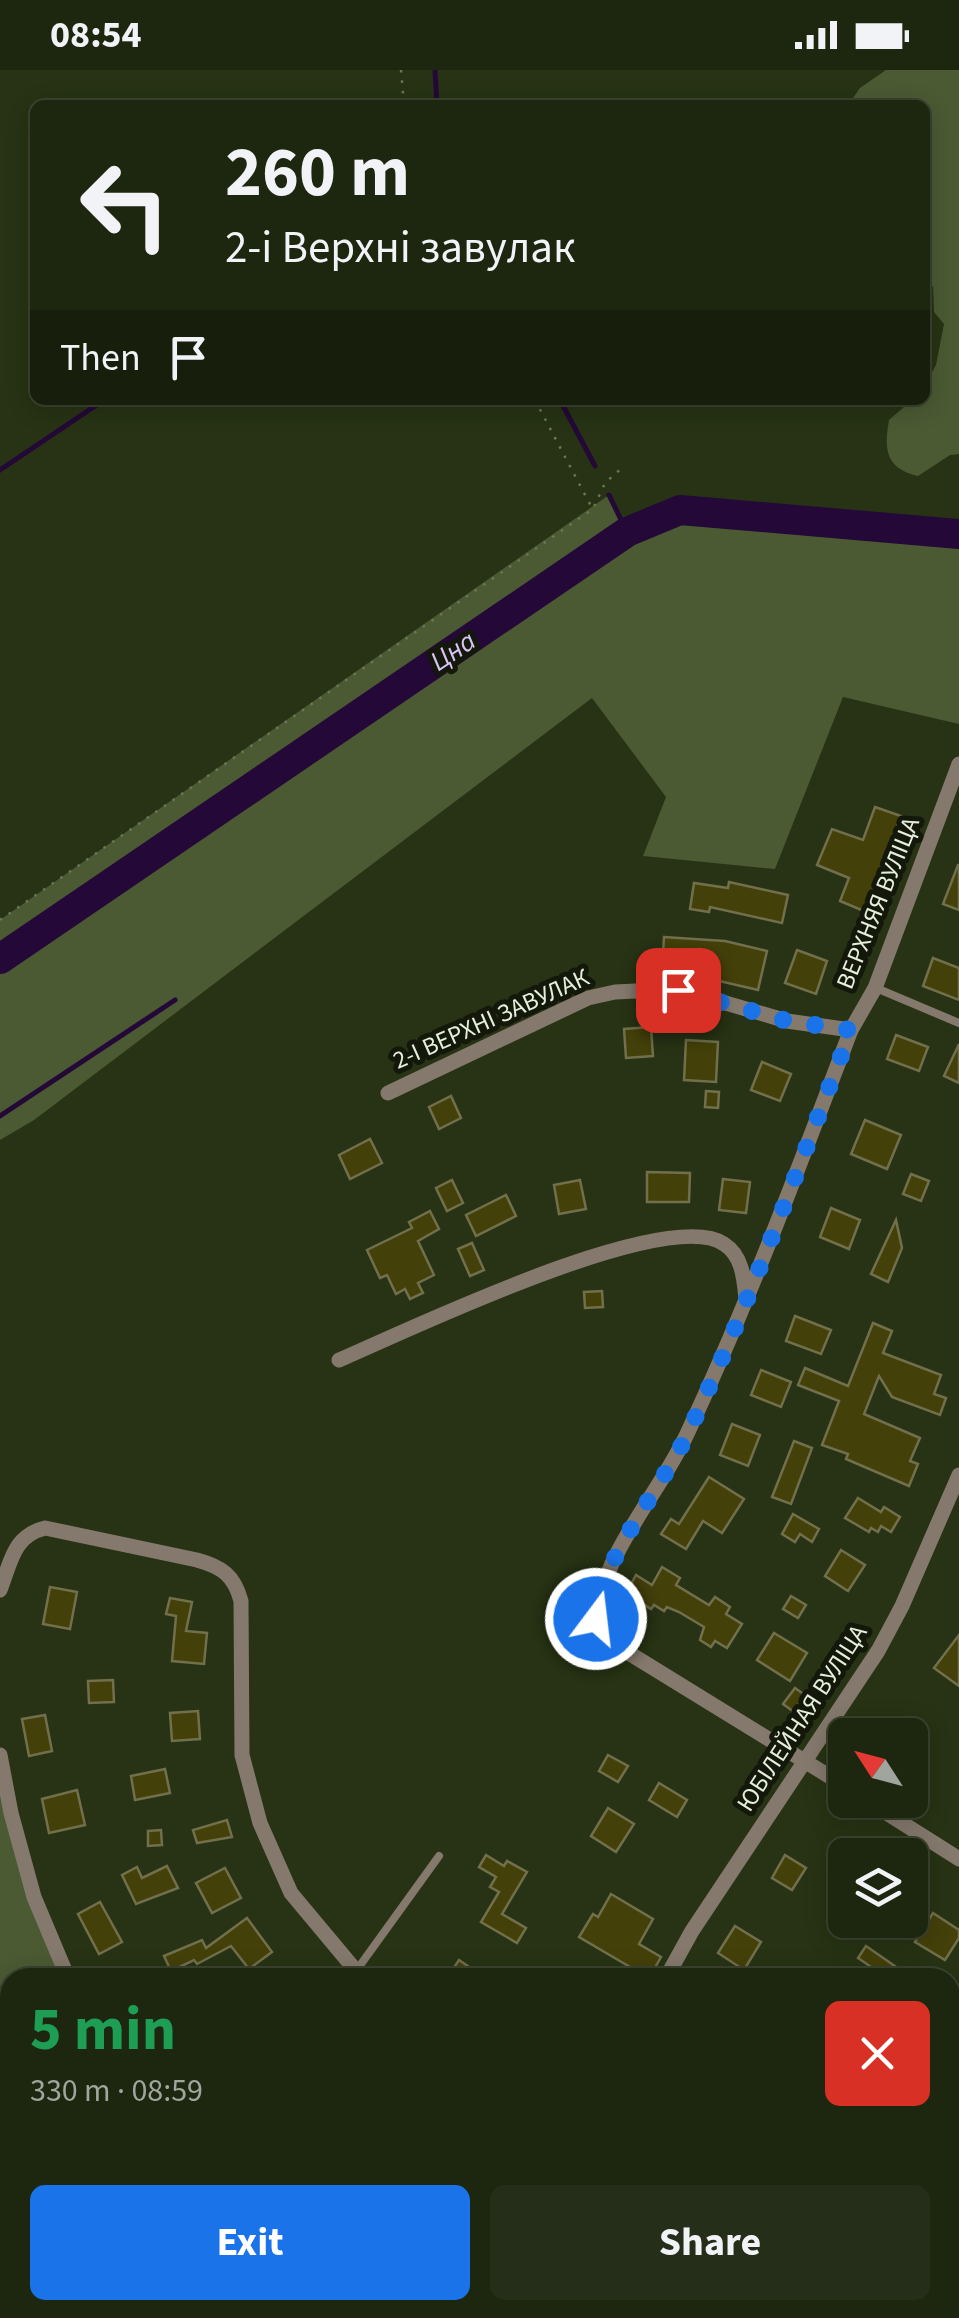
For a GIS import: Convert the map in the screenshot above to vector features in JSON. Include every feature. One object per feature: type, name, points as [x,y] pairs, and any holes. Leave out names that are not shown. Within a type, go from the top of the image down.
[{"type":"street","name":"ВЕРХНЯЯ ВУЛІЦА","points":[[805,1761],[619,1647],[602,1633],[596,1619],[597,1606],[607,1576],[685,1439],[746,1303],[851,1030],[876,988],[959,764]]},
{"type":"street","name":"2-І ВЕРХНІ ЗАВУЛАК","points":[[388,1093],[588,998],[614,992],[678,990],[787,1021],[851,1030]]},
{"type":"street","points":[[340,1360],[525,1279],[678,1236],[712,1238],[726,1245],[738,1258],[746,1303]]},
{"type":"street","name":"ЮБІЛЕЙНАЯ ВУЛІЦА","points":[[672,1968],[692,1931],[878,1652],[959,1475]]},
{"type":"street","points":[[0,1590],[18,1544],[30,1532],[45,1528],[197,1560],[230,1574],[241,1601],[242,1756],[260,1823],[291,1892],[355,1968]]},
{"type":"street","points":[[0,1755],[34,1898],[64,1968]]},
{"type":"street","points":[[805,1761],[828,1775]]},
{"type":"street","points":[[894,1818],[959,1859]]},
{"type":"lane","points":[[876,988],[959,1023]]},
{"type":"lane","points":[[364,1968],[439,1856]]},
{"type":"path","points":[[400,70],[403,100]]},
{"type":"path","points":[[538,405],[593,509]]},
{"type":"path","points":[[0,920],[593,509],[605,483],[624,466]]},
{"type":"green space","points":[[886,70],[959,70],[959,454],[950,455],[918,476],[893,462],[887,440],[889,420],[906,405],[930,405],[930,376],[944,324],[934,312],[933,286],[930,288],[930,100],[852,100],[860,88]]},
{"type":"green space","points":[[609,495],[627,532],[680,510],[700,510],[959,534],[959,724],[843,697],[775,869],[643,856],[666,797],[592,698],[34,1120],[0,1140],[0,920]]},
{"type":"green space","points":[[0,1755],[11,1813],[65,1968],[0,1968]]},
{"type":"building","points":[[875,807],[901,816],[882,868],[888,871],[871,914],[840,901],[849,878],[817,865],[832,829],[863,840]]},
{"type":"building","points":[[959,865],[959,910],[943,904]]},
{"type":"building","points":[[729,882],[788,895],[782,923],[710,907],[709,912],[690,909],[694,883],[728,888]]},
{"type":"building","points":[[664,937],[725,941],[767,951],[758,990],[715,980],[716,973],[662,969]]},
{"type":"building","points":[[797,950],[827,961],[816,994],[785,983]]},
{"type":"building","points":[[933,958],[959,968],[959,1000],[923,986]]},
{"type":"building","points":[[651,1027],[653,1056],[626,1058],[624,1029]]},
{"type":"building","points":[[896,1035],[928,1047],[919,1071],[887,1059]]},
{"type":"building","points":[[686,1040],[718,1042],[716,1082],[684,1080]]},
{"type":"building","points":[[959,1044],[959,1083],[944,1076]]},
{"type":"building","points":[[762,1062],[791,1074],[780,1101],[751,1090]]},
{"type":"building","points":[[706,1091],[719,1092],[718,1108],[705,1107]]},
{"type":"building","points":[[451,1096],[461,1118],[439,1129],[429,1107]]},
{"type":"building","points":[[865,1120],[901,1135],[887,1169],[851,1154]]},
{"type":"building","points":[[370,1139],[382,1163],[350,1179],[339,1155]]},
{"type":"building","points":[[647,1172],[690,1173],[689,1202],[647,1202]]},
{"type":"building","points":[[911,1174],[929,1181],[921,1201],[903,1194]]},
{"type":"building","points":[[723,1179],[750,1182],[746,1213],[719,1210]]},
{"type":"building","points":[[452,1180],[463,1203],[447,1211],[436,1188]]},
{"type":"building","points":[[580,1180],[586,1209],[559,1214],[554,1185]]},
{"type":"building","points":[[506,1195],[516,1216],[476,1236],[466,1215]]},
{"type":"building","points":[[831,1208],[860,1220],[849,1249],[820,1237]]},
{"type":"building","points":[[430,1211],[439,1229],[418,1241],[434,1275],[418,1283],[423,1293],[410,1299],[405,1289],[396,1294],[387,1275],[380,1278],[367,1250],[412,1228],[409,1222]]},
{"type":"building","points":[[896,1220],[902,1248],[888,1282],[871,1274]]},
{"type":"building","points":[[472,1243],[484,1270],[470,1276],[458,1249]]},
{"type":"building","points":[[602,1291],[603,1307],[585,1308],[584,1292]]},
{"type":"building","points":[[795,1316],[831,1330],[821,1354],[786,1341]]},
{"type":"building","points":[[873,1323],[892,1331],[883,1353],[941,1375],[934,1394],[946,1398],[940,1415],[892,1397],[879,1376],[864,1414],[920,1438],[910,1461],[918,1464],[909,1486],[822,1445],[839,1401],[798,1385],[805,1368],[848,1386]]},
{"type":"building","points":[[761,1370],[791,1382],[781,1407],[751,1395]]},
{"type":"building","points":[[732,1424],[760,1435],[748,1466],[720,1455]]},
{"type":"building","points":[[794,1441],[812,1448],[791,1504],[772,1497]]},
{"type":"building","points":[[709,1477],[744,1499],[722,1533],[703,1521],[686,1549],[661,1534],[671,1519],[679,1524]]},
{"type":"building","points":[[858,1498],[881,1512],[884,1507],[900,1517],[891,1532],[881,1526],[878,1532],[871,1528],[869,1532],[845,1518]]},
{"type":"building","points":[[793,1514],[819,1529],[812,1542],[800,1534],[795,1542],[782,1534]]},
{"type":"building","points":[[841,1550],[865,1565],[848,1591],[825,1576]]},
{"type":"building","points":[[662,1567],[680,1578],[676,1585],[709,1605],[715,1597],[730,1607],[726,1614],[742,1624],[727,1648],[715,1641],[711,1647],[700,1640],[704,1627],[679,1612],[667,1607],[664,1611],[654,1605],[651,1609],[626,1593],[636,1575],[652,1585]]},
{"type":"building","points":[[50,1587],[77,1592],[70,1629],[43,1624]]},
{"type":"building","points":[[791,1596],[806,1605],[798,1618],[783,1609]]},
{"type":"building","points":[[170,1598],[192,1602],[186,1631],[207,1633],[204,1664],[172,1661],[176,1616],[166,1614]]},
{"type":"building","points":[[774,1633],[807,1653],[790,1681],[757,1660]]},
{"type":"building","points":[[959,1635],[959,1686],[934,1668]]},
{"type":"building","points":[[113,1680],[114,1702],[89,1703],[88,1681]]},
{"type":"building","points":[[795,1688],[805,1695],[794,1712],[783,1704]]},
{"type":"building","points":[[198,1711],[200,1739],[172,1741],[170,1713]]},
{"type":"building","points":[[45,1715],[52,1751],[29,1756],[22,1719]]},
{"type":"building","points":[[608,1755],[628,1766],[618,1782],[599,1771]]},
{"type":"building","points":[[165,1769],[170,1793],[135,1800],[131,1776]]},
{"type":"building","points":[[659,1783],[687,1800],[677,1817],[649,1800]]},
{"type":"building","points":[[77,1790],[85,1825],[49,1833],[42,1799]]},
{"type":"building","points":[[608,1808],[634,1824],[616,1852],[591,1836]]},
{"type":"building","points":[[227,1820],[232,1837],[197,1843],[193,1830]]},
{"type":"building","points":[[161,1830],[162,1845],[148,1846],[148,1831]]},
{"type":"building","points":[[486,1855],[504,1866],[507,1861],[527,1872],[502,1914],[526,1928],[517,1943],[481,1922],[499,1892],[490,1887],[496,1877],[479,1867]]},
{"type":"building","points":[[785,1855],[806,1868],[792,1890],[772,1878]]},
{"type":"building","points":[[167,1866],[178,1888],[136,1904],[122,1875],[137,1867],[142,1878]]},
{"type":"building","points":[[225,1868],[241,1898],[212,1913],[196,1883]]},
{"type":"building","points":[[611,1894],[653,1919],[639,1944],[661,1957],[655,1968],[632,1968],[579,1937],[593,1914],[598,1917]]},
{"type":"building","points":[[100,1902],[122,1942],[99,1954],[78,1914]]},
{"type":"building","points":[[933,1913],[959,1930],[959,1938],[945,1960],[915,1942],[917,1938],[928,1938],[928,1921]]},
{"type":"building","points":[[247,1918],[272,1952],[250,1968],[231,1946],[197,1964],[194,1960],[177,1968],[170,1968],[164,1956],[202,1940],[206,1948]]},
{"type":"building","points":[[735,1926],[761,1942],[745,1968],[718,1953]]},
{"type":"building","points":[[866,1946],[898,1968],[872,1968],[858,1958]]},
{"type":"building","points":[[459,1960],[471,1968],[454,1968]]},
{"type":"waterway","points":[[435,70],[437,100]]},
{"type":"waterway","points":[[0,470],[97,405]]},
{"type":"waterway","points":[[563,405],[595,466]]},
{"type":"waterway","points":[[609,495],[627,532]]},
{"type":"waterway","name":"Цна","points":[[0,959],[627,532],[680,510],[959,534]]},
{"type":"waterway","points":[[0,1116],[175,1000]]},
{"type":"route","points":[[596,1619],[607,1576],[685,1439],[746,1303],[851,1030],[787,1021],[678,990]]}]
